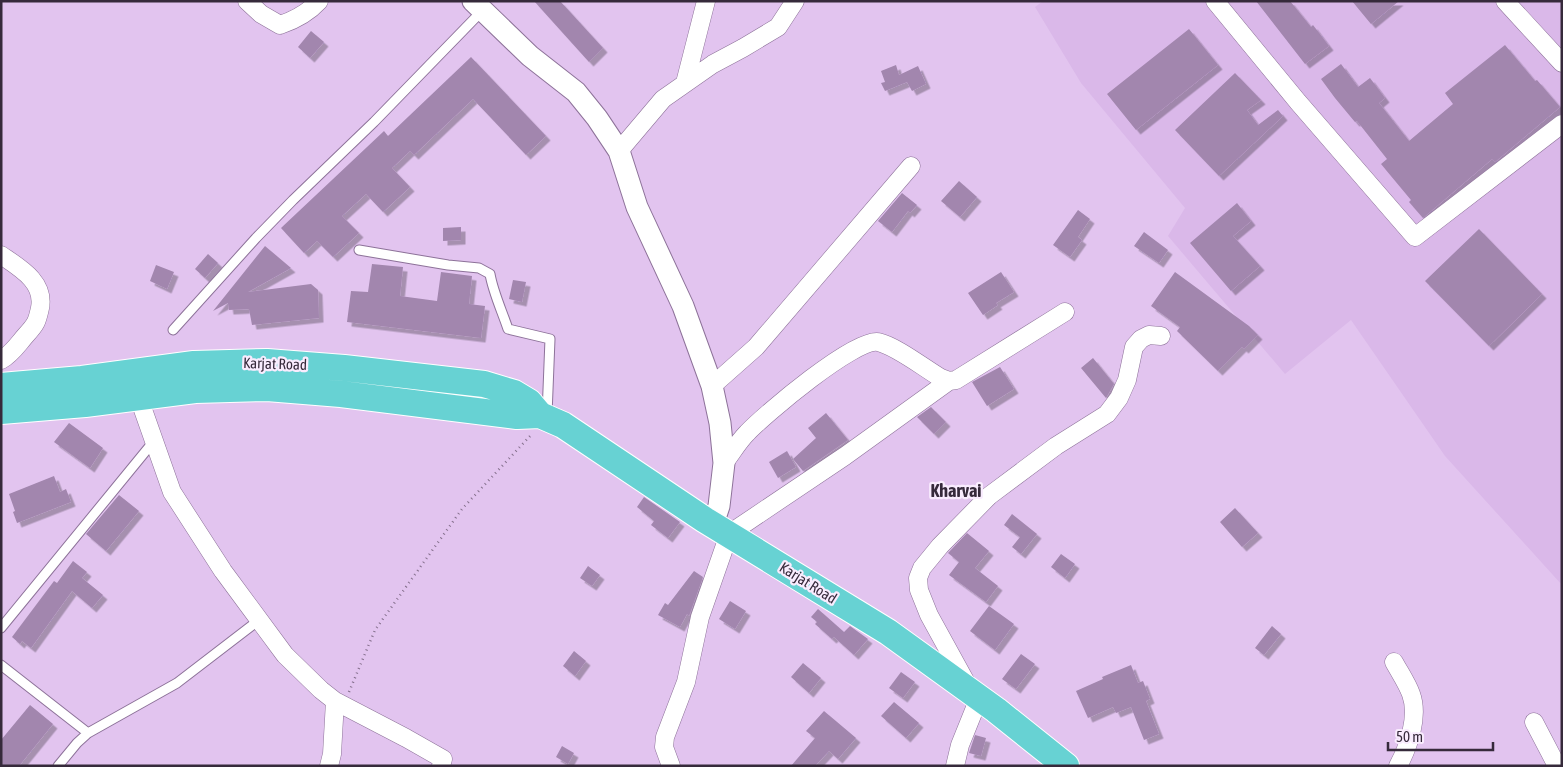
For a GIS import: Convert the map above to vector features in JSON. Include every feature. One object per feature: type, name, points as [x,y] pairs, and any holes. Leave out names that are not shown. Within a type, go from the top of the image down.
[{"type":"main road","name":"Karjat Road","points":[[1,386],[130,373],[194,364],[268,362],[344,368],[484,384],[514,392],[529,402],[544,416],[563,425],[721,529],[888,632],[1066,766]]},
{"type":"main road","name":"Karjat Road","points":[[1,411],[85,404],[195,390],[267,388],[341,394],[517,416],[544,416]]},
{"type":"street","points":[[247,1],[261,14],[280,25],[294,20],[319,1]]},
{"type":"street","points":[[685,83],[706,1]]},
{"type":"street","points":[[618,151],[663,99],[713,64],[778,27],[796,1]]},
{"type":"street","points":[[1215,1],[1298,102],[1415,237],[1562,124]]},
{"type":"street","points":[[1505,1],[1562,63]]},
{"type":"street","points":[[478,6],[530,56],[576,92],[597,118],[618,151],[637,207],[683,306],[712,386],[720,423],[724,463],[719,506],[721,529],[686,682],[665,737],[664,747],[671,766]]},
{"type":"street","points":[[712,386],[756,347],[911,166]]},
{"type":"street","points":[[1,255],[26,272],[38,287],[42,298],[36,323],[8,356],[1,360]]},
{"type":"street","points":[[721,529],[845,456],[949,381],[964,377],[1065,312]]},
{"type":"street","points":[[956,766],[960,745],[975,696],[929,615],[918,590],[918,578],[922,568],[940,546],[989,496],[1056,446],[1107,414],[1119,398],[1127,380],[1134,347],[1141,339],[1149,335],[1161,336]]},
{"type":"street","points":[[724,463],[745,434],[762,418],[808,380],[862,344],[876,342],[891,347],[949,381]]},
{"type":"street","points":[[130,373],[172,492],[223,571],[286,655],[321,690],[339,703],[406,738],[447,764]]},
{"type":"street","points":[[1394,662],[1411,694],[1414,706],[1412,727],[1398,766]]},
{"type":"street","points":[[329,766],[339,703]]},
{"type":"street","points":[[1534,722],[1557,766]]},
{"type":"lane","points":[[173,330],[256,238],[374,122],[478,6]]},
{"type":"lane","points":[[359,250],[448,265],[480,268],[490,274],[492,286],[508,329],[550,339],[544,416]]},
{"type":"lane","points":[[1,628],[154,441]]},
{"type":"lane","points":[[58,766],[88,733],[177,683],[259,620]]},
{"type":"lane","points":[[1,664],[88,733]]},
{"type":"path","points":[[339,703],[375,630],[462,509],[544,416]]},
{"type":"shaded area","points":[[1043,1],[1562,1],[1562,585],[1445,456],[1351,320],[1285,374],[1168,236],[1185,208],[1081,83],[1035,7]]},
{"type":"building","points":[[534,1],[560,1],[603,48],[589,62]]},
{"type":"building","points":[[1256,1],[1290,1],[1311,27],[1313,25],[1329,46],[1305,64]]},
{"type":"building","points":[[1352,1],[1399,1],[1371,24]]},
{"type":"building","points":[[1189,29],[1218,65],[1136,130],[1107,94]]},
{"type":"building","points":[[311,31],[324,42],[310,58],[298,47]]},
{"type":"building","points":[[1505,45],[1560,107],[1495,162],[1492,159],[1423,218],[1409,202],[1411,200],[1381,164],[1387,159],[1321,79],[1341,64],[1358,87],[1370,78],[1385,98],[1379,103],[1409,141],[1453,104],[1445,93]]},
{"type":"building","points":[[471,57],[546,136],[526,155],[473,99],[414,155],[410,151],[392,168],[410,187],[383,212],[366,194],[342,216],[359,233],[333,257],[317,241],[304,253],[281,228],[384,131],[388,136]]},
{"type":"building","points":[[896,65],[899,75],[918,66],[926,84],[912,91],[907,82],[885,91],[881,83],[885,82],[881,71]]},
{"type":"building","points":[[1235,73],[1261,100],[1247,110],[1258,125],[1278,110],[1283,116],[1219,176],[1175,130]]},
{"type":"building","points":[[959,181],[977,197],[960,217],[941,201]]},
{"type":"building","points":[[902,193],[917,205],[910,213],[908,211],[892,232],[878,221]]},
{"type":"building","points":[[1237,203],[1251,221],[1233,236],[1260,266],[1231,291],[1190,243]]},
{"type":"building","points":[[1078,210],[1090,219],[1078,237],[1082,240],[1070,257],[1053,245]]},
{"type":"building","points":[[461,227],[461,240],[443,241],[443,228]]},
{"type":"building","points":[[1479,229],[1542,294],[1489,346],[1425,281]]},
{"type":"building","points":[[1144,232],[1168,250],[1159,263],[1134,246]]},
{"type":"building","points":[[265,246],[291,268],[248,292],[311,284],[318,290],[319,318],[252,325],[249,309],[229,310],[228,303],[213,311]]},
{"type":"building","points":[[208,254],[218,263],[205,278],[195,269]]},
{"type":"building","points":[[372,264],[403,267],[400,296],[437,301],[441,272],[472,276],[469,304],[485,306],[481,338],[347,322],[351,291],[368,292]]},
{"type":"building","points":[[156,265],[174,272],[167,289],[150,281]]},
{"type":"building","points":[[1001,272],[1014,292],[996,303],[998,305],[983,315],[968,293]]},
{"type":"building","points":[[1175,272],[1249,326],[1258,335],[1244,349],[1242,347],[1218,371],[1177,331],[1180,327],[1151,306]]},
{"type":"building","points":[[513,280],[526,282],[522,302],[509,299]]},
{"type":"building","points":[[1093,358],[1114,384],[1106,398],[1081,368]]},
{"type":"building","points":[[1000,367],[1014,389],[987,406],[972,382]]},
{"type":"building","points":[[931,407],[946,422],[934,434],[917,417]]},
{"type":"building","points":[[826,413],[848,440],[803,471],[793,459],[816,438],[808,428]]},
{"type":"building","points":[[69,423],[103,448],[90,468],[54,442]]},
{"type":"building","points":[[787,451],[796,467],[778,478],[769,462]]},
{"type":"building","points":[[54,476],[60,492],[66,489],[71,502],[17,523],[9,494]]},
{"type":"building","points":[[119,495],[139,511],[106,551],[86,534]]},
{"type":"building","points":[[644,497],[680,522],[668,538],[651,525],[654,521],[637,507]]},
{"type":"building","points":[[1235,508],[1258,533],[1242,547],[1220,522]]},
{"type":"building","points":[[1012,514],[1037,534],[1021,554],[1012,547],[1020,537],[1004,525]]},
{"type":"building","points":[[967,533],[989,551],[975,568],[998,586],[986,602],[949,575],[959,562],[948,553]]},
{"type":"building","points":[[1061,554],[1075,564],[1065,578],[1051,567]]},
{"type":"building","points":[[73,561],[87,572],[82,578],[103,595],[92,608],[72,591],[31,648],[22,641],[20,644],[12,637],[54,581],[57,583]]},
{"type":"building","points":[[588,566],[600,575],[592,586],[580,578]]},
{"type":"building","points":[[694,571],[703,577],[689,616],[687,614],[680,627],[658,615],[665,603],[668,605]]},
{"type":"building","points":[[730,601],[746,611],[735,629],[719,619]]},
{"type":"building","points":[[989,606],[1014,624],[995,650],[970,631]]},
{"type":"building","points":[[818,609],[844,632],[850,626],[868,639],[854,655],[834,637],[832,639],[815,624],[817,622],[811,617]]},
{"type":"building","points":[[1272,626],[1281,634],[1264,655],[1255,648]]},
{"type":"building","points":[[574,651],[586,661],[575,676],[563,666]]},
{"type":"building","points":[[1021,654],[1035,664],[1016,689],[1002,679]]},
{"type":"building","points":[[803,663],[821,678],[809,693],[791,677]]},
{"type":"building","points":[[1131,665],[1138,683],[1143,681],[1150,699],[1146,701],[1159,734],[1144,740],[1131,707],[1116,713],[1113,707],[1088,718],[1076,691],[1103,679],[1102,677]]},
{"type":"building","points":[[901,672],[915,682],[903,698],[889,688]]},
{"type":"building","points":[[894,702],[919,723],[906,738],[881,716]]},
{"type":"building","points":[[30,705],[53,724],[19,766],[1,766],[1,740]]},
{"type":"building","points":[[824,711],[856,738],[838,759],[829,751],[815,766],[791,766],[815,738],[806,731]]},
{"type":"building","points":[[975,735],[986,738],[981,756],[969,753]]},
{"type":"building","points":[[562,746],[574,753],[568,764],[556,757]]},
{"type":"district","name":"Kharvai","points":[[956,491]]}]
